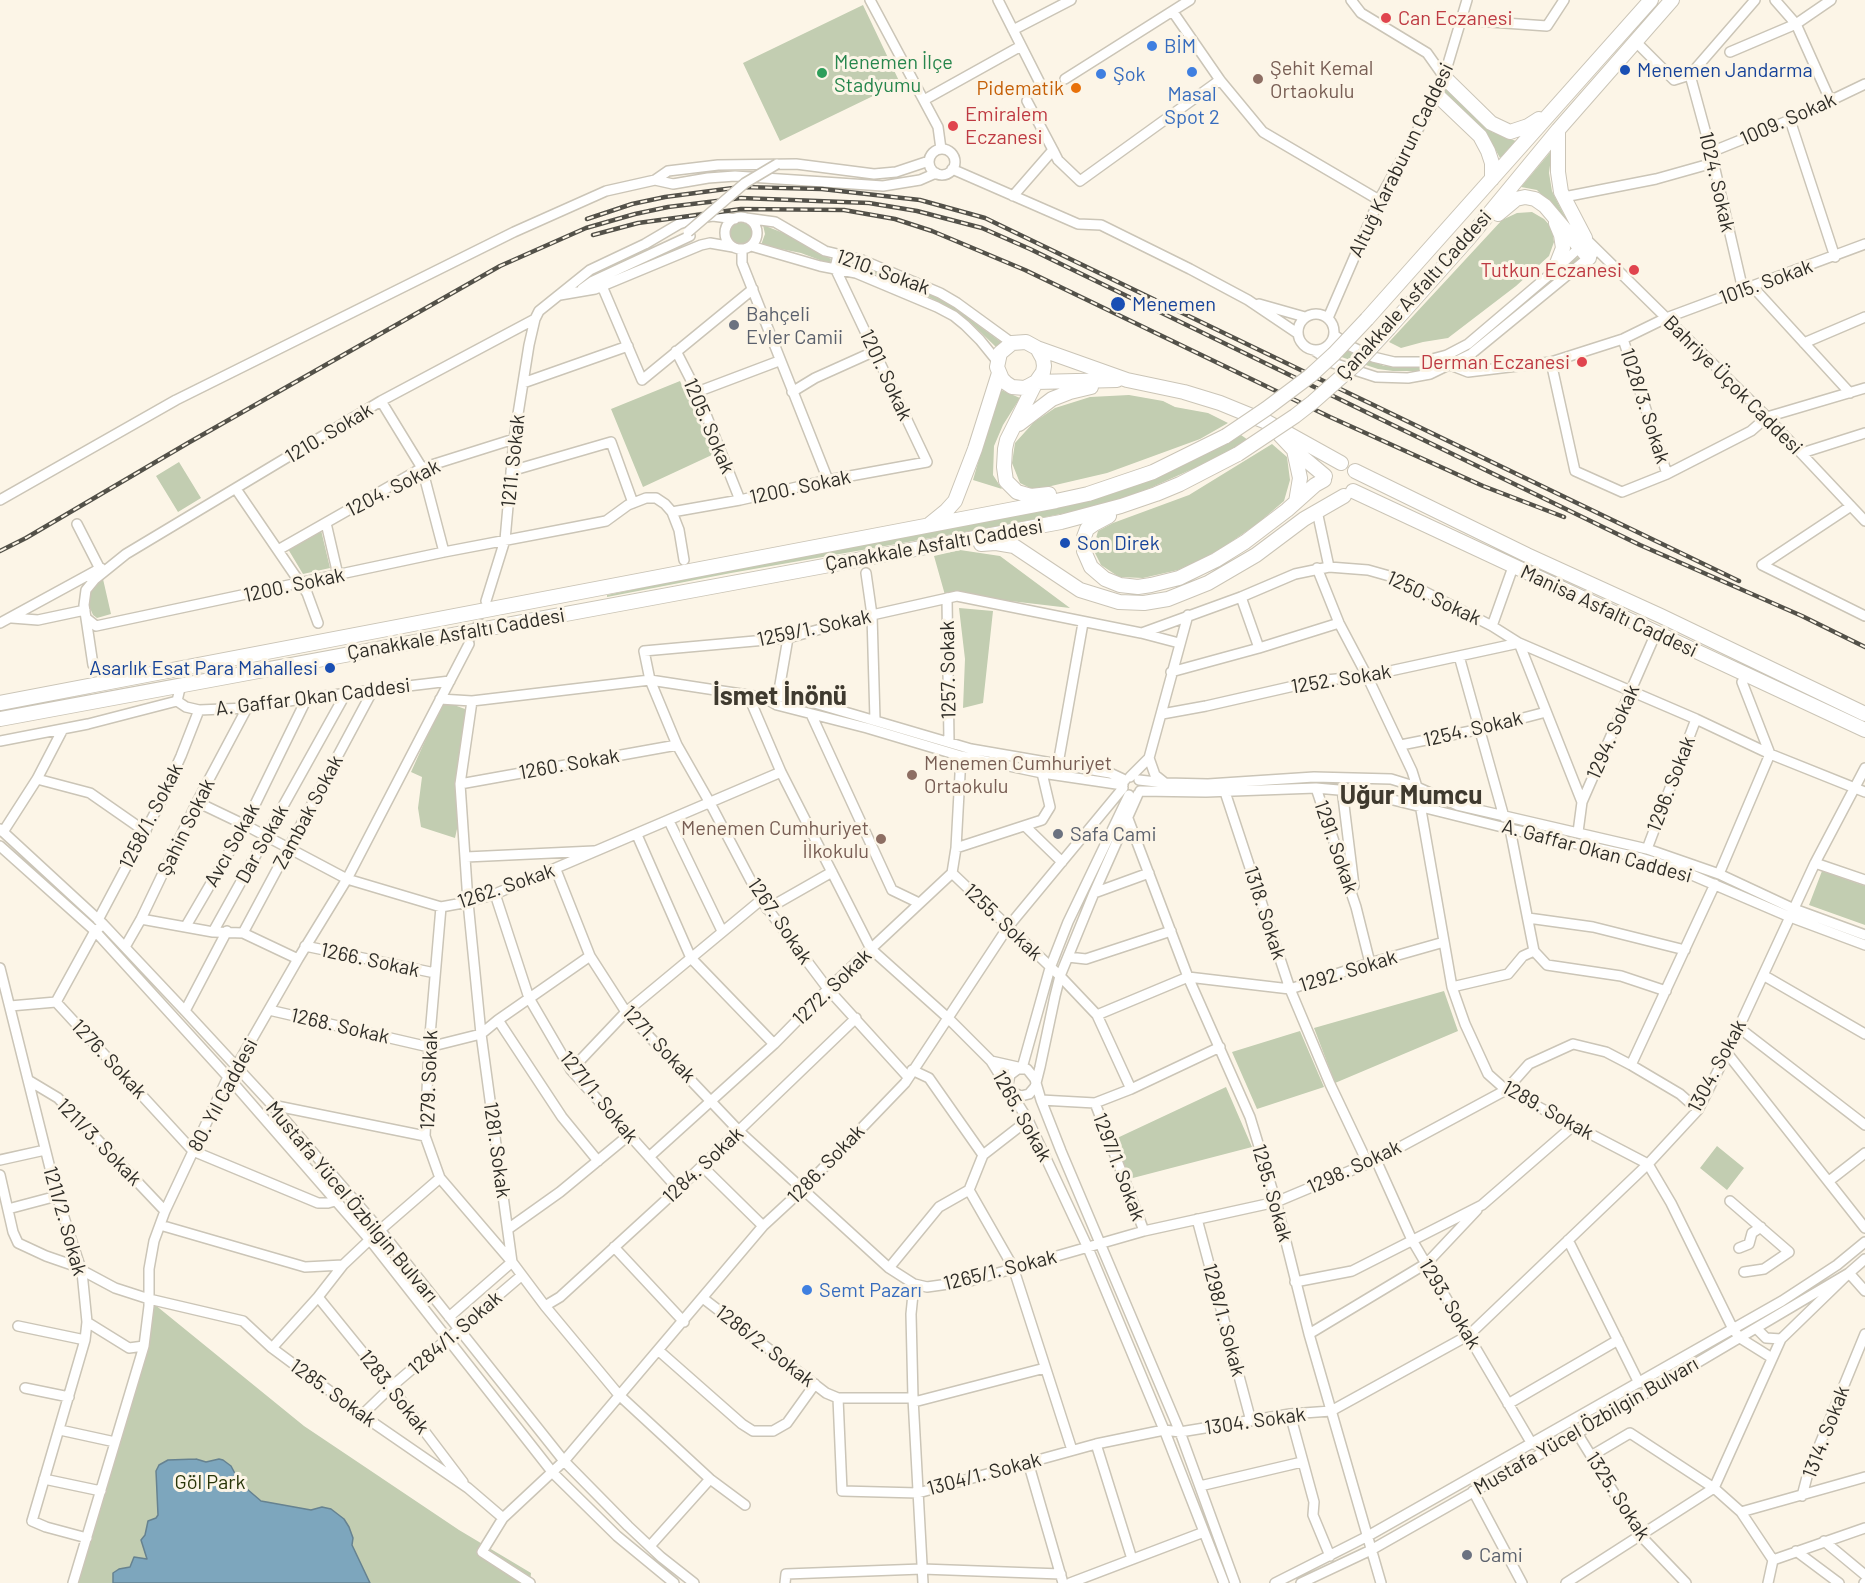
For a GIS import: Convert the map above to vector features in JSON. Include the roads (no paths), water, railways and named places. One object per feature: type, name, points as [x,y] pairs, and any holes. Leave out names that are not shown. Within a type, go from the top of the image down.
[{"type":"highway","name":"Çanakkale Asfaltı Caddesi","points":[[0,703],[1088,494],[1153,472],[1226,436],[1310,376],[1334,354],[1651,0]]},
{"type":"highway","name":"Çanakkale Asfaltı Caddesi","points":[[0,719],[1080,518],[1156,494],[1238,454],[1313,402],[1357,363],[1469,238],[1558,130],[1672,0]]},
{"type":"highway","points":[[1444,77],[1491,123],[1510,132],[1528,126],[1556,107]]},
{"type":"highway","points":[[1437,95],[1480,136],[1492,163],[1492,179]]},
{"type":"highway","points":[[1558,130],[1558,172],[1564,197],[1588,248]]},
{"type":"highway","points":[[1469,238],[1512,202],[1521,197],[1535,199],[1545,206],[1561,235],[1563,248],[1554,272]]},
{"type":"highway","points":[[1552,216],[1588,248]]},
{"type":"highway","points":[[927,526],[946,512],[955,501],[975,449],[1005,347],[1012,343],[1026,342],[1126,380],[1202,397],[1269,423],[1351,467],[1355,471],[1357,482],[1348,493],[1317,511],[1256,555],[1208,583],[1168,599],[1144,603],[1119,602],[1080,590],[1014,546],[996,543],[946,543]]},
{"type":"highway","points":[[1037,348],[1041,353],[1043,372],[1005,448],[1006,481],[1017,492],[1031,496],[1047,495],[1100,482],[1122,483]]},
{"type":"highway","points":[[998,367],[1006,383],[1018,388],[1024,388],[1036,382],[1126,380]]},
{"type":"highway","points":[[1013,430],[1052,399],[1070,392],[1126,380]]},
{"type":"highway","points":[[1269,423],[1325,478],[1329,491],[1334,494],[1348,493]]},
{"type":"highway","points":[[1294,450],[1300,478],[1296,502]]},
{"type":"highway","points":[[1217,465],[1196,481],[1087,529],[1083,551],[1091,567],[1105,579],[1129,586],[1151,585],[1179,578],[1216,560],[1238,546],[1325,478],[1330,467],[1341,463]]},
{"type":"highway","name":"Manisa Asfaltı Caddesi","points":[[1355,471],[1527,555],[1661,615],[1865,714]]},
{"type":"highway","name":"Manisa Asfaltı Caddesi","points":[[1348,493],[1865,730]]},
{"type":"street","points":[[870,0],[938,127],[941,149]]},
{"type":"street","points":[[998,0],[1044,91]]},
{"type":"street","points":[[1013,30],[1071,0]]},
{"type":"street","points":[[1065,79],[1190,0]]},
{"type":"street","points":[[1351,0],[1361,13],[1427,53],[1444,77]]},
{"type":"street","name":"Altuğ Karaburun Caddesi","points":[[1328,318],[1379,200],[1437,95],[1467,0]]},
{"type":"street","points":[[1462,20],[1547,26],[1564,0]]},
{"type":"street","points":[[1635,41],[1674,80],[1690,75],[1755,0]]},
{"type":"street","points":[[1774,0],[1796,24],[1831,102]]},
{"type":"street","points":[[1730,52],[1796,24],[1831,0]]},
{"type":"street","points":[[1173,12],[1220,80],[1263,132],[1379,200]]},
{"type":"street","points":[[924,100],[1021,46]]},
{"type":"street","name":"1024. Sokak","points":[[1690,75],[1747,288],[1804,343],[1850,393]]},
{"type":"street","points":[[1027,101],[1058,160],[1080,181],[1220,80]]},
{"type":"street","name":"1009. Sokak","points":[[1711,152],[1831,102],[1865,84]]},
{"type":"street","points":[[1790,120],[1835,257]]},
{"type":"street","points":[[655,180],[673,184],[708,178],[748,177],[875,186],[920,180],[932,168],[934,152],[941,149]]},
{"type":"street","points":[[0,500],[176,400],[514,232],[606,191],[655,180],[668,171],[718,165],[797,169],[879,179],[903,176],[932,168],[944,175],[952,169],[955,163],[952,155],[941,149]]},
{"type":"street","points":[[1013,196],[1053,150]]},
{"type":"street","points":[[1564,197],[1656,179],[1713,163]]},
{"type":"street","points":[[580,291],[593,281],[704,227],[749,186],[778,168]]},
{"type":"street","points":[[952,169],[1078,224],[1101,225],[1248,300],[1298,333]]},
{"type":"street","points":[[578,279],[590,270],[693,219],[713,216],[751,220],[756,228],[757,238],[742,248]]},
{"type":"street","name":"1210. Sokak","points":[[746,218],[774,222],[819,249],[861,260],[939,293],[957,303],[1012,343]]},
{"type":"street","points":[[735,219],[728,224],[725,232],[727,241],[742,248]]},
{"type":"street","points":[[578,279],[594,276],[689,234]]},
{"type":"street","name":"1210. Sokak","points":[[560,295],[602,286],[700,244],[742,248],[835,268],[876,280],[954,316],[980,340],[998,367]]},
{"type":"street","name":"1015. Sokak","points":[[1450,365],[1468,372],[1551,362],[1623,339],[1666,318],[1865,244]]},
{"type":"street","points":[[742,248],[742,263],[828,480]]},
{"type":"street","points":[[1305,317],[1299,324],[1298,333],[1303,345],[1333,363],[1376,377],[1419,377],[1471,354],[1588,248]]},
{"type":"street","points":[[1334,335],[1350,346],[1384,360],[1407,364],[1435,359],[1468,344],[1554,272],[1588,248]]},
{"type":"street","name":"Bahriye Üçok Caddesi","points":[[1588,248],[1666,318],[1767,417],[1865,521]]},
{"type":"street","points":[[835,268],[838,255]]},
{"type":"street","name":"1201. Sokak","points":[[835,268],[927,462]]},
{"type":"street","name":"1210. Sokak","points":[[0,623],[126,554],[381,402],[535,319],[544,306],[578,279]]},
{"type":"street","points":[[602,286],[642,380],[753,289]]},
{"type":"street","points":[[1248,300],[1305,317],[1319,314],[1328,318],[1333,326],[1334,335],[1325,348],[1315,351]]},
{"type":"street","points":[[1804,343],[1865,317]]},
{"type":"street","name":"1211. Sokak","points":[[486,601],[505,540],[514,439],[535,319]]},
{"type":"street","name":"1028/3. Sokak","points":[[1623,339],[1668,474]]},
{"type":"street","points":[[523,383],[628,346]]},
{"type":"street","name":"1205. Sokak","points":[[676,351],[697,392],[740,501]]},
{"type":"street","points":[[792,392],[815,378],[875,351]]},
{"type":"street","points":[[697,392],[779,361]]},
{"type":"street","points":[[1551,362],[1575,471],[1622,492],[1668,474],[1751,431],[1767,417],[1865,388]]},
{"type":"street","points":[[381,402],[422,468],[444,552]]},
{"type":"street","points":[[1802,453],[1861,434],[1865,443]]},
{"type":"street","name":"1204. Sokak","points":[[278,550],[422,468],[514,439]]},
{"type":"street","points":[[511,471],[611,442],[633,503],[646,498],[656,498],[672,512],[679,530],[684,560]]},
{"type":"street","name":"1200. Sokak","points":[[672,512],[740,501],[828,480],[927,462]]},
{"type":"street","points":[[236,489],[307,593],[318,623]]},
{"type":"street","name":"1200. Sokak","points":[[85,614],[96,627],[444,552],[606,520],[633,503]]},
{"type":"street","points":[[1851,506],[1762,565],[1865,616]]},
{"type":"street","points":[[1317,511],[1329,567]]},
{"type":"street","points":[[326,523],[338,575]]},
{"type":"street","points":[[77,524],[100,569]]},
{"type":"street","name":"1210. Sokak","points":[[85,614],[86,590],[94,579],[126,554]]},
{"type":"street","name":"1250. Sokak","points":[[1141,633],[1241,597],[1295,574],[1329,567],[1368,570],[1400,579],[1492,626],[1519,643],[1696,719],[1770,754],[1865,792]]},
{"type":"street","points":[[1492,626],[1513,567]]},
{"type":"street","points":[[1317,568],[1340,623],[1401,745],[1417,787]]},
{"type":"street","points":[[866,573],[872,615],[875,720]]},
{"type":"street","points":[[947,598],[957,596],[1141,633],[1179,643]]},
{"type":"street","points":[[1241,597],[1260,648]]},
{"type":"street","name":"1259/1. Sokak","points":[[644,651],[788,638],[872,615],[947,598]]},
{"type":"street","name":"1257. Sokak","points":[[947,598],[949,742]]},
{"type":"street","points":[[12,618],[38,620],[85,614],[93,665]]},
{"type":"street","points":[[1131,786],[1149,758],[1188,615]]},
{"type":"street","points":[[1058,764],[1083,622]]},
{"type":"street","points":[[1172,672],[1340,623]]},
{"type":"street","name":"1294. Sokak","points":[[1578,832],[1582,802],[1656,633]]},
{"type":"street","points":[[778,696],[788,638]]},
{"type":"street","points":[[1519,643],[1582,802]]},
{"type":"street","name":"1252. Sokak","points":[[1162,714],[1326,680],[1367,676],[1519,643]]},
{"type":"street","name":"80. Yıl Caddesi","points":[[73,1583],[144,1346],[149,1299],[149,1269],[154,1241],[165,1211],[228,1077],[347,879],[469,644]]},
{"type":"street","name":"1267. Sokak","points":[[644,651],[650,680],[677,744],[766,909],[828,989],[910,1074],[929,1078],[983,1155]]},
{"type":"street","points":[[1459,657],[1504,817]]},
{"type":"street","name":"A. Gaffar Okan Caddesi","points":[[440,699],[472,701],[650,680],[748,696],[765,698],[778,696],[811,702],[971,749],[1110,772],[1131,786],[1347,776],[1391,779],[1417,787],[1457,806],[1647,849],[1719,874],[1792,913],[1865,934]]},
{"type":"street","name":"A. Gaffar Okan Caddesi","points":[[177,701],[186,707],[199,710],[247,708],[306,698],[450,681]]},
{"type":"street","points":[[1719,874],[1770,754],[1742,682]]},
{"type":"street","points":[[0,741],[63,729],[177,701],[182,684]]},
{"type":"street","name":"Zambak Sokak","points":[[243,933],[373,690]]},
{"type":"street","name":"Dar Sokak","points":[[213,932],[346,693]]},
{"type":"street","name":"1265. Sokak","points":[[748,696],[781,772],[871,949],[948,1018],[991,1061],[1028,1120],[1088,1248],[1164,1430],[1224,1583]]},
{"type":"street","name":"Avcı Sokak","points":[[186,926],[245,825],[306,698]]},
{"type":"street","name":"A. Gaffar Okan Caddesi","points":[[765,698],[777,705],[961,756],[1042,773],[1131,786],[1225,792],[1342,789],[1420,806],[1641,858],[1678,869],[1792,913],[1865,945]]},
{"type":"street","name":"1281. Sokak","points":[[472,701],[460,784],[468,902],[481,1034],[512,1262],[545,1306],[619,1395],[710,1479],[745,1505]]},
{"type":"street","name":"Şahin Sokak","points":[[125,947],[247,708]]},
{"type":"street","name":"1258/1. Sokak","points":[[56,1002],[99,925],[146,832],[182,756],[199,710]]},
{"type":"street","name":"1254. Sokak","points":[[1401,745],[1481,729],[1546,712]]},
{"type":"street","points":[[811,714],[891,890],[919,903]]},
{"type":"street","name":"1296. Sokak","points":[[1647,849],[1696,719]]},
{"type":"street","points":[[2,831],[38,779],[63,729]]},
{"type":"street","name":"1260. Sokak","points":[[460,784],[677,744]]},
{"type":"street","name":"1255. Sokak","points":[[961,756],[956,848],[952,873],[1060,976]]},
{"type":"street","points":[[1149,758],[1155,775],[1166,783]]},
{"type":"street","name":"1304. Sokak","points":[[1180,1432],[1290,1414],[1331,1411],[1469,1335],[1648,1164],[1698,1110],[1727,1053],[1815,863],[1865,768]]},
{"type":"street","name":"1262. Sokak","points":[[197,802],[347,879],[441,907],[495,894],[556,870],[781,772]]},
{"type":"street","points":[[956,848],[1042,820],[1050,807],[1042,773]]},
{"type":"street","points":[[38,779],[90,793],[146,832]]},
{"type":"street","name":"1265. Sokak","points":[[1131,786],[1127,816],[1060,976],[1036,1083],[1099,1243],[1180,1432],[1235,1583]]},
{"type":"street","name":"1265. Sokak","points":[[1022,1068],[1050,968],[1068,922],[1131,786]]},
{"type":"street","name":"1286. Sokak","points":[[530,1583],[482,1552],[503,1518],[564,1461],[704,1299],[763,1226],[802,1190],[910,1074],[1008,927],[1062,862],[1131,786]]},
{"type":"street","name":"1289. Sokak","points":[[1417,787],[1452,987],[1479,1057],[1488,1074],[1506,1090],[1648,1164],[1671,1203],[1733,1329],[1740,1338],[1772,1358]]},
{"type":"street","name":"1291. Sokak","points":[[1316,788],[1356,907],[1370,963]]},
{"type":"street","name":"1291. Sokak","points":[[1342,789],[1356,907]]},
{"type":"street","name":"1318. Sokak","points":[[1225,792],[1290,989],[1330,1084],[1372,1162]]},
{"type":"street","name":"1295. Sokak","points":[[1127,816],[1188,977],[1250,1117],[1276,1202],[1309,1334],[1381,1583]]},
{"type":"street","points":[[669,821],[722,931]]},
{"type":"street","points":[[1025,826],[1062,862]]},
{"type":"street","points":[[1510,829],[1534,951],[1547,964],[1621,976],[1666,991]]},
{"type":"street","name":"Mustafa Yücel Özbilgin Bulvarı","points":[[2,831],[99,925],[370,1240],[553,1473],[617,1536],[674,1583]]},
{"type":"street","points":[[637,835],[691,958],[774,1044]]},
{"type":"street","name":"Mustafa Yücel Özbilgin Bulvarı","points":[[0,846],[125,947],[272,1105],[380,1230],[564,1461],[650,1546],[694,1583]]},
{"type":"street","points":[[466,857],[600,851]]},
{"type":"street","points":[[1815,863],[1865,880]]},
{"type":"street","name":"1271. Sokak","points":[[556,870],[590,956],[626,1012],[740,1132],[802,1190]]},
{"type":"street","points":[[766,909],[832,872]]},
{"type":"street","name":"1272. Sokak","points":[[649,1157],[774,1044],[828,989],[952,873]]},
{"type":"street","points":[[1094,892],[1149,873]]},
{"type":"street","points":[[1631,1065],[1715,884]]},
{"type":"street","name":"1271/1. Sokak","points":[[495,894],[529,998],[572,1070],[678,1189]]},
{"type":"street","points":[[572,1070],[626,1012],[761,900]]},
{"type":"street","name":"1279. Sokak","points":[[441,907],[429,1047],[425,1136],[440,1178],[512,1262]]},
{"type":"street","points":[[1528,918],[1593,927],[1685,950]]},
{"type":"street","name":"1266. Sokak","points":[[141,919],[213,932],[243,933],[298,958]]},
{"type":"street","points":[[1068,957],[1086,959],[1171,930]]},
{"type":"street","points":[[185,1011],[227,931]]},
{"type":"street","name":"1292. Sokak","points":[[1097,1015],[1188,977],[1290,989],[1444,942]]},
{"type":"street","name":"1266. Sokak","points":[[305,946],[435,974]]},
{"type":"street","points":[[1452,987],[1508,974],[1523,956],[1534,951]]},
{"type":"street","points":[[481,1034],[590,956]]},
{"type":"street","name":"1211/2. Sokak","points":[[0,968],[57,1196],[82,1272],[87,1322],[85,1340],[32,1521],[87,1538]]},
{"type":"street","points":[[1763,975],[1865,1035]]},
{"type":"street","points":[[1060,976],[1097,1015],[1131,1089]]},
{"type":"street","name":"1276. Sokak","points":[[10,1006],[56,1002],[193,1151]]},
{"type":"street","name":"1268. Sokak","points":[[269,1010],[429,1047],[481,1034]]},
{"type":"street","name":"1284. Sokak","points":[[545,1306],[560,1297],[740,1132],[856,1018]]},
{"type":"street","points":[[498,1020],[562,1117],[598,1161]]},
{"type":"street","points":[[1738,1027],[1865,1125]]},
{"type":"street","points":[[1506,1090],[1529,1064],[1573,1044],[1606,1052],[1631,1065],[1680,1094],[1698,1110]]},
{"type":"street","points":[[1041,1100],[1095,1103],[1131,1089],[1220,1047]]},
{"type":"street","points":[[1727,1053],[1865,1228]]},
{"type":"street","points":[[991,1061],[1022,1068],[1031,1071],[1036,1083],[1033,1091],[1025,1096],[1016,1095],[1010,1088],[1008,1079],[1013,1071],[1022,1068]]},
{"type":"street","name":"1211/3. Sokak","points":[[28,1080],[58,1098],[165,1211]]},
{"type":"street","name":"1298. Sokak","points":[[1088,1248],[1144,1231],[1276,1202],[1372,1162],[1506,1090]]},
{"type":"street","name":"1297/1. Sokak","points":[[1095,1103],[1144,1231]]},
{"type":"street","points":[[272,1105],[425,1136]]},
{"type":"street","points":[[889,1268],[939,1206],[969,1190],[983,1155],[1028,1120]]},
{"type":"street","points":[[1309,1334],[1426,1263],[1482,1205],[1573,1126]]},
{"type":"street","points":[[508,1229],[560,1192],[629,1135]]},
{"type":"street","points":[[0,1160],[45,1150]]},
{"type":"street","points":[[193,1151],[318,1203],[335,1201]]},
{"type":"street","points":[[1828,1181],[1865,1153]]},
{"type":"street","name":"1293. Sokak","points":[[1372,1162],[1412,1240],[1532,1444]]},
{"type":"street","points":[[702,1166],[763,1226]]},
{"type":"street","points":[[0,1175],[8,1209],[57,1196]]},
{"type":"street","points":[[273,1348],[318,1297],[343,1264],[440,1178]]},
{"type":"street","points":[[802,1190],[889,1268],[914,1284],[913,1400],[923,1583]]},
{"type":"street","points":[[969,1190],[1013,1267],[1072,1450]]},
{"type":"street","points":[[1730,1201],[1789,1252],[1764,1269],[1744,1272]]},
{"type":"street","points":[[1295,1282],[1352,1271],[1482,1205]]},
{"type":"street","name":"1285. Sokak","points":[[8,1209],[18,1243],[72,1265],[115,1288],[149,1299],[243,1321],[273,1348],[362,1415],[468,1488],[503,1518]]},
{"type":"street","name":"1298/1. Sokak","points":[[1197,1219],[1251,1421]]},
{"type":"street","points":[[160,1225],[335,1276]]},
{"type":"street","points":[[1739,1248],[1749,1245],[1752,1233],[1761,1227]]},
{"type":"street","points":[[1568,1240],[1639,1383]]},
{"type":"street","name":"Mustafa Yücel Özbilgin Bulvarı","points":[[1275,1583],[1368,1536],[1782,1301],[1838,1265],[1865,1242]]},
{"type":"street","points":[[614,1247],[684,1322]]},
{"type":"street","name":"1265/1. Sokak","points":[[914,1284],[927,1287],[970,1281],[1013,1267],[1088,1248]]},
{"type":"street","name":"Mustafa Yücel Özbilgin Bulvarı","points":[[1301,1583],[1371,1550],[1576,1433],[1757,1329],[1849,1273],[1865,1259]]},
{"type":"street","points":[[449,1317],[512,1262]]},
{"type":"street","points":[[304,1267],[343,1264]]},
{"type":"street","points":[[1566,1583],[1579,1580],[1640,1535],[1714,1488],[1781,1339],[1849,1273],[1865,1292]]},
{"type":"street","name":"1284/1. Sokak","points":[[362,1415],[391,1387],[521,1276]]},
{"type":"street","name":"1283. Sokak","points":[[318,1297],[391,1387],[468,1488]]},
{"type":"street","name":"1286/2. Sokak","points":[[704,1299],[826,1393],[838,1398]]},
{"type":"street","points":[[87,1322],[129,1348],[144,1346]]},
{"type":"street","points":[[18,1326],[85,1340]]},
{"type":"street","points":[[1757,1329],[1766,1338],[1781,1339]]},
{"type":"street","name":"1314. Sokak","points":[[1802,1496],[1808,1473],[1865,1334]]},
{"type":"street","points":[[1508,1404],[1617,1340]]},
{"type":"street","points":[[658,1350],[742,1424],[753,1431],[773,1431],[787,1423],[815,1384]]},
{"type":"street","points":[[838,1398],[913,1400],[1045,1368]]},
{"type":"street","points":[[25,1388],[69,1397]]},
{"type":"street","name":"1304/1. Sokak","points":[[838,1398],[842,1491],[918,1493],[1096,1444],[1164,1430],[1180,1432]]},
{"type":"street","points":[[1290,1414],[1314,1502],[1313,1515],[1330,1556]]},
{"type":"street","points":[[60,1430],[115,1442]]},
{"type":"street","name":"1325. Sokak","points":[[1576,1433],[1640,1535],[1686,1583]]},
{"type":"street","points":[[1591,1456],[1630,1433],[1714,1488],[1741,1512],[1773,1560],[1768,1583]]},
{"type":"street","points":[[1096,1444],[1132,1559]]},
{"type":"street","points":[[785,1583],[786,1574],[922,1569],[1062,1578],[1028,1462]]},
{"type":"street","points":[[1200,1486],[1302,1462]]},
{"type":"street","points":[[1741,1512],[1865,1477]]},
{"type":"street","points":[[45,1479],[101,1491]]},
{"type":"street","points":[[650,1546],[710,1479]]},
{"type":"street","points":[[1473,1491],[1522,1583]]},
{"type":"street","points":[[1773,1560],[1864,1529]]},
{"type":"street","points":[[1070,1583],[1204,1532]]},
{"type":"street","points":[[1824,1541],[1865,1575]]},
{"type":"street","points":[[1796,1551],[1839,1583]]},
{"type":"water","points":[[196,1459],[206,1462],[223,1460],[231,1466],[240,1483],[261,1501],[311,1510],[322,1507],[331,1509],[344,1519],[349,1527],[353,1538],[352,1545],[370,1583],[113,1583],[113,1573],[130,1567],[134,1557],[147,1559],[141,1540],[145,1535],[148,1521],[158,1515],[156,1471],[159,1465],[168,1460]]},
{"type":"tunnel","points":[[469,644],[483,608]]},
{"type":"railway","points":[[587,219],[632,204],[665,197],[741,187],[822,189],[920,200],[985,218],[1739,581]]},
{"type":"railway","points":[[0,551],[500,266],[586,228],[668,207],[741,198],[869,203],[917,211],[982,228],[1030,249],[1640,545],[1802,616],[1865,647]]},
{"type":"railway","points":[[593,235],[638,223],[741,209],[844,210],[895,219],[932,231],[1025,270],[1330,417],[1483,486],[1564,517]]},
{"type":"place","name":"Can Eczanesi","points":[[1386,18]]},
{"type":"place","name":"BİM","points":[[1152,46]]},
{"type":"place","name":"Menemen Jandarma","points":[[1625,70]]},
{"type":"place","name":"Masal Spot 2","points":[[1192,72]]},
{"type":"place","name":"Menemen İlçe Stadyumu","points":[[822,73]]},
{"type":"place","name":"Şok","points":[[1101,74]]},
{"type":"place","name":"Şehit Kemal Ortaokulu","points":[[1258,79]]},
{"type":"place","name":"Pidematik","points":[[1076,88]]},
{"type":"place","name":"Emiralem Eczanesi","points":[[953,126]]},
{"type":"place","name":"Tutkun Eczanesi","points":[[1634,270]]},
{"type":"place","name":"Menemen","points":[[1118,304]]},
{"type":"place","name":"Bahçeli Evler Camii","points":[[734,325]]},
{"type":"place","name":"Derman Eczanesi","points":[[1582,362]]},
{"type":"place","name":"Son Direk","points":[[1065,543]]},
{"type":"place","name":"Asarlık Esat Para Mahallesi","points":[[330,668]]},
{"type":"place","name":"Menemen Cumhuriyet Ortaokulu","points":[[912,775]]},
{"type":"place","name":"Safa Cami","points":[[1058,834]]},
{"type":"place","name":"Menemen Cumhuriyet İlkokulu","points":[[881,839]]},
{"type":"place","name":"Semt Pazarı","points":[[807,1290]]},
{"type":"place","name":"Cami","points":[[1467,1555]]},
{"type":"district","name":"İsmet İnönü","points":[[780,696]]},
{"type":"district","name":"Uğur Mumcu","points":[[1411,795]]},
{"type":"park label","name":"Göl Park","points":[[210,1482]]}]
